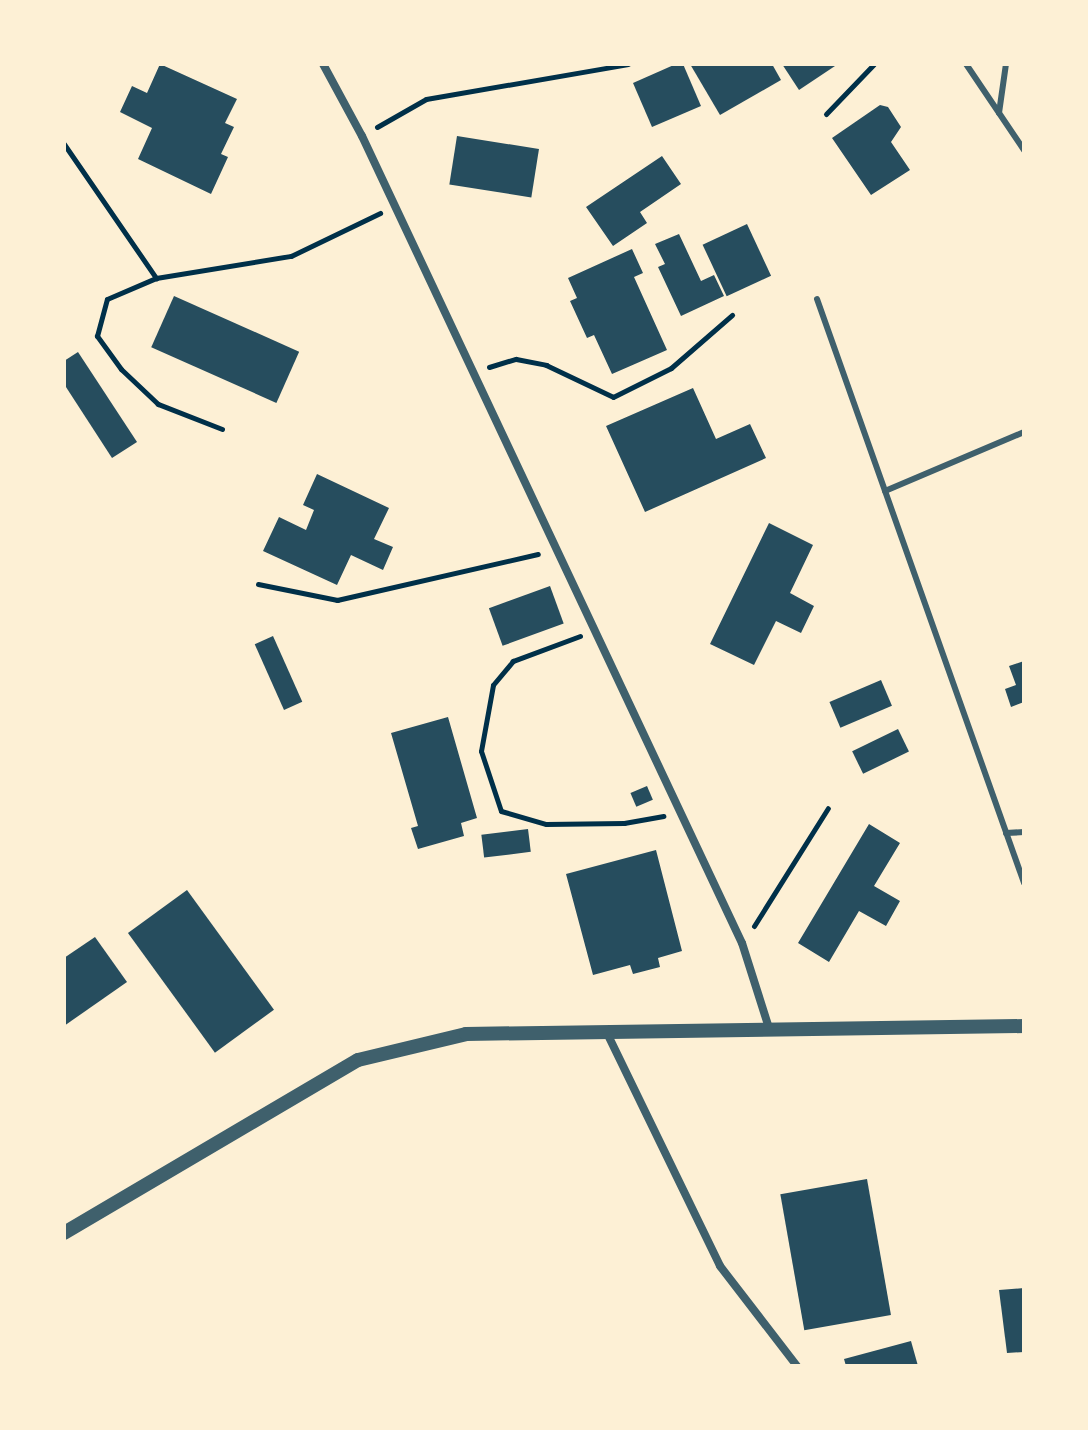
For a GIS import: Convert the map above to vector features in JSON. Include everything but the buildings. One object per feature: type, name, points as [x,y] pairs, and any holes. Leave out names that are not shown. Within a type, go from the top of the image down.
[{"type":"street","points":[[323,64],[362,136],[742,943],[769,1028]]},
{"type":"street","points":[[64,1233],[358,1060],[466,1034],[1024,1026]]},
{"type":"street","points":[[606,1030],[720,1266],[797,1366]]},
{"type":"lane","points":[[966,64],[1024,150]]},
{"type":"lane","points":[[999,113],[1006,64]]},
{"type":"lane","points":[[817,299],[1024,883]]},
{"type":"lane","points":[[885,491],[1024,432]]},
{"type":"lane","points":[[1006,833],[1024,832]]},
{"type":"path","points":[[362,136],[426,99],[628,64]]},
{"type":"path","points":[[826,114],[874,64]]},
{"type":"path","points":[[64,144],[156,278]]},
{"type":"path","points":[[222,429],[158,404],[121,369],[97,336],[107,299],[156,278],[291,256],[395,206]]},
{"type":"path","points":[[473,372],[516,359],[546,365],[613,397],[671,368],[732,315]]},
{"type":"path","points":[[258,584],[337,600],[557,549]]},
{"type":"path","points":[[594,630],[513,661],[493,685],[481,751],[501,811],[546,824],[624,823],[680,813]]},
{"type":"path","points":[[742,943],[828,808]]}]
